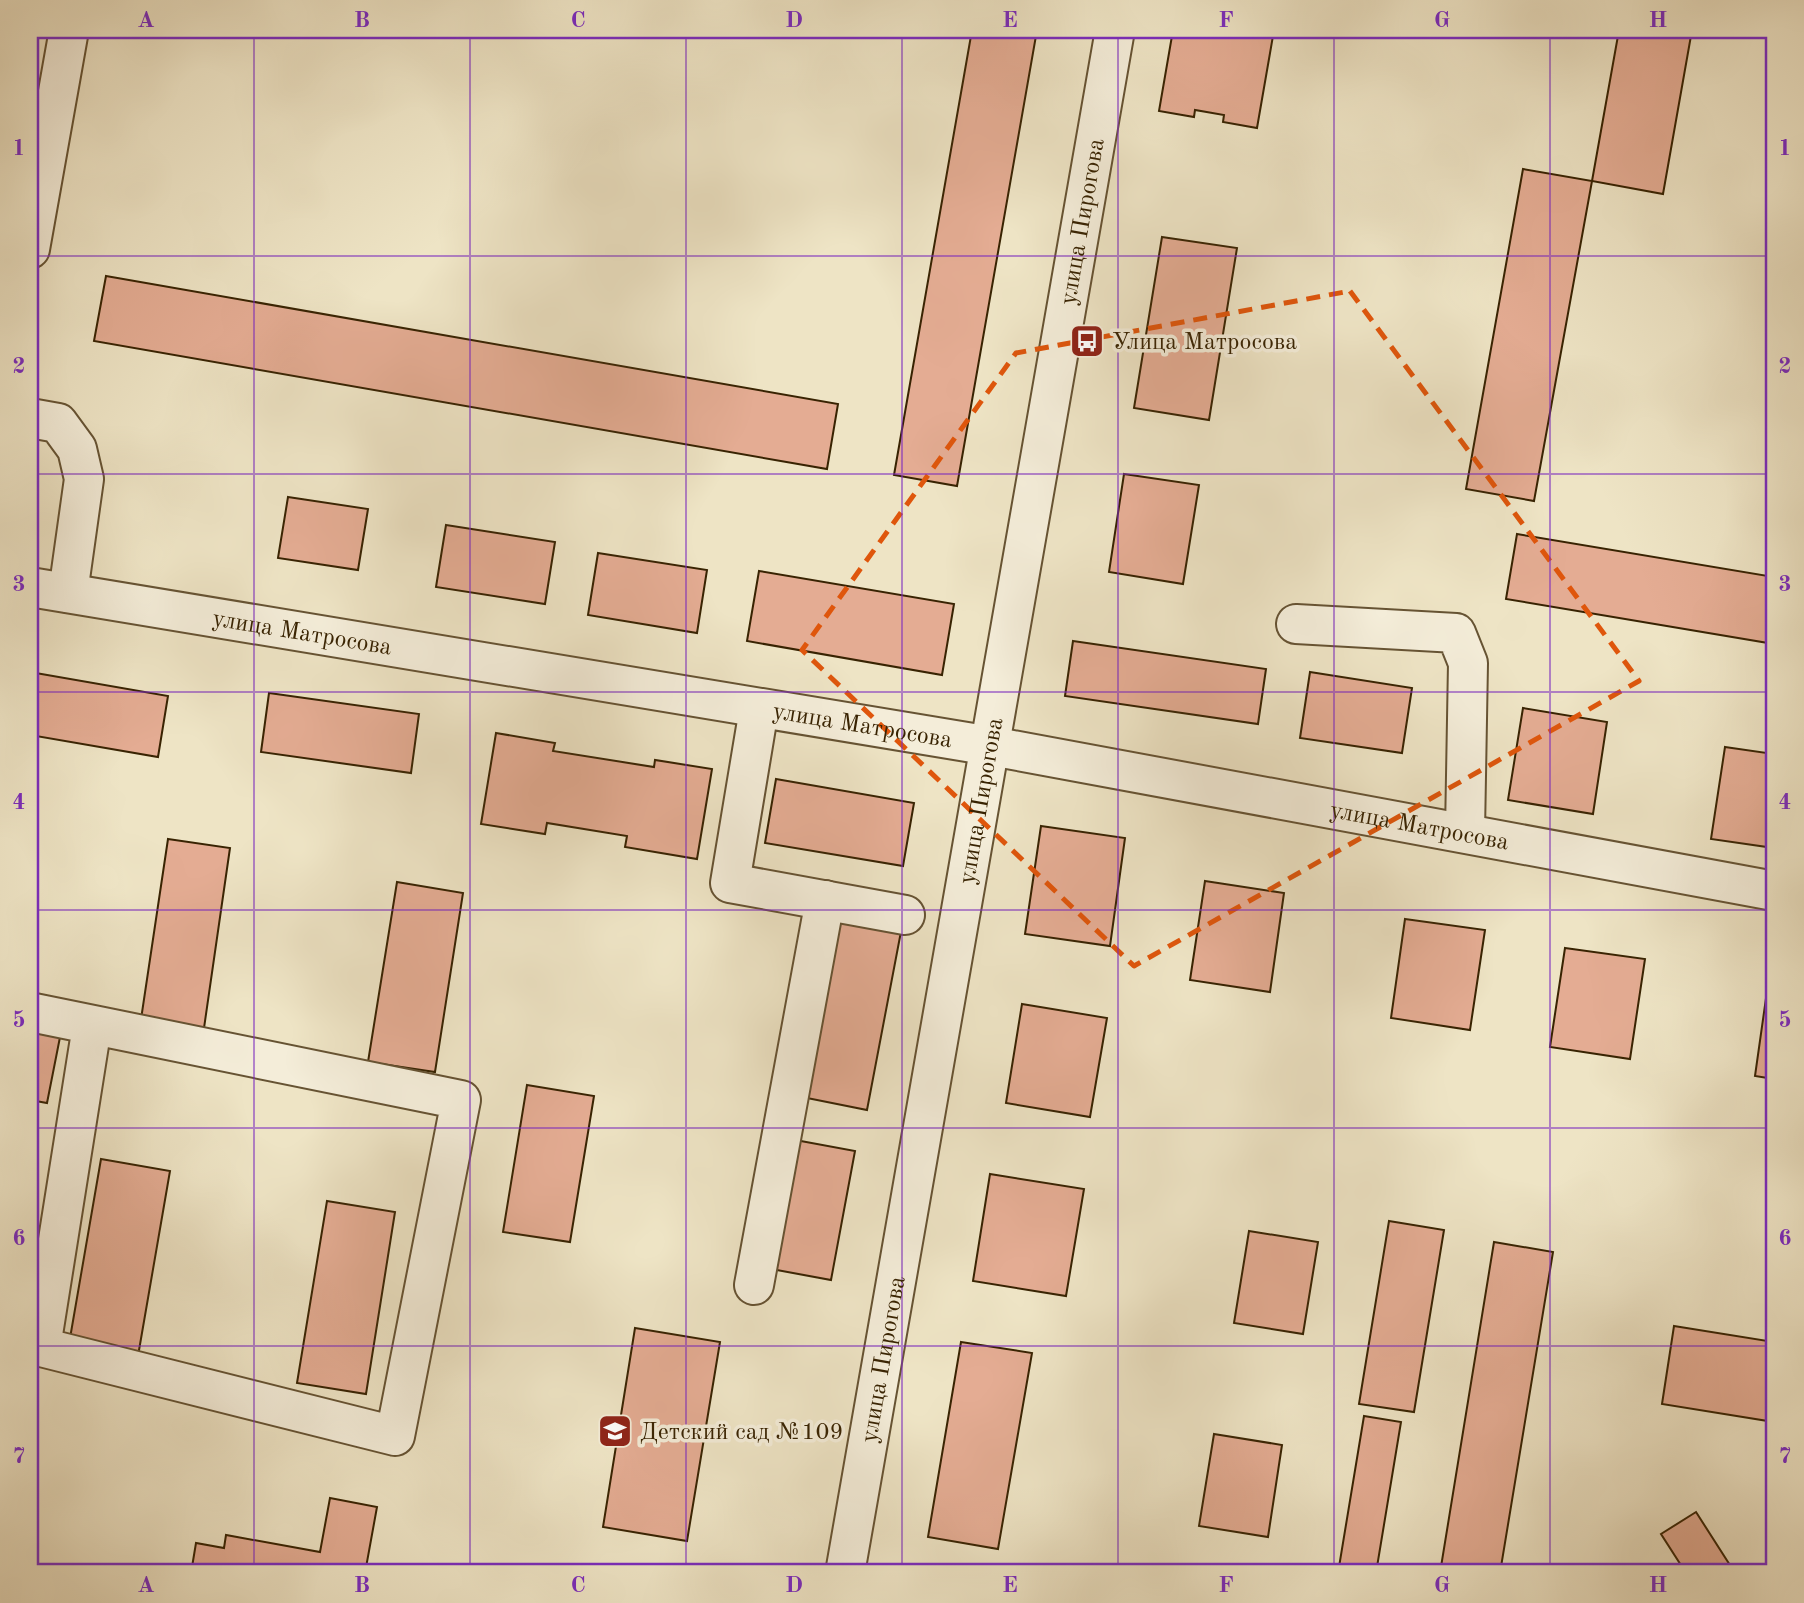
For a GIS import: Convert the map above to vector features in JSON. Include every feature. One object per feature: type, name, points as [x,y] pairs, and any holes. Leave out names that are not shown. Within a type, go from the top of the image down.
[{"type":"street","points":[[30,249],[69,30]]},
{"type":"street","name":"улица Пирогова","points":[[845,1573],[1115,30]]},
{"type":"street","points":[[30,418],[58,423],[77,449],[84,479],[68,593]]},
{"type":"street","name":"улица Матросова","points":[[30,587],[991,746],[1774,891]]},
{"type":"street","points":[[1296,624],[1456,633],[1468,663],[1465,832]]},
{"type":"street","points":[[759,709],[730,883],[905,915]]},
{"type":"street","points":[[754,1285],[825,901]]},
{"type":"street","points":[[30,1012],[461,1100],[395,1436],[41,1347],[92,1026]]},
{"type":"highlighted area","points":[[1350,291],[1639,681],[1134,966],[802,650],[1016,353]]},
{"type":"building","points":[[972,30],[1037,30],[957,486],[894,475]]},
{"type":"building","points":[[1173,30],[1274,30],[1257,128],[1223,122],[1224,115],[1195,110],[1194,117],[1159,111]]},
{"type":"building","points":[[1619,30],[1692,30],[1663,194],[1592,181]]},
{"type":"building","points":[[1523,169],[1592,181],[1534,501],[1466,489]]},
{"type":"building","points":[[1162,237],[1237,248],[1209,420],[1134,408]]},
{"type":"building","points":[[106,276],[838,404],[827,469],[94,341]]},
{"type":"building","points":[[1124,474],[1199,485],[1183,584],[1109,572]]},
{"type":"building","points":[[288,497],[368,509],[358,570],[278,558]]},
{"type":"building","points":[[446,525],[555,542],[545,604],[436,587]]},
{"type":"building","points":[[1517,534],[1774,577],[1774,644],[1506,599]]},
{"type":"building","points":[[598,553],[707,570],[697,633],[588,615]]},
{"type":"building","points":[[759,571],[954,604],[942,675],[747,641]]},
{"type":"building","points":[[1073,641],[1266,669],[1258,724],[1065,696]]},
{"type":"building","points":[[30,672],[168,696],[158,757],[30,735]]},
{"type":"building","points":[[1310,672],[1412,688],[1402,753],[1300,738]]},
{"type":"building","points":[[269,693],[419,714],[411,773],[261,752]]},
{"type":"building","points":[[1523,708],[1607,722],[1593,814],[1508,800]]},
{"type":"building","points":[[496,733],[555,743],[553,751],[654,767],[655,760],[712,769],[697,859],[625,847],[627,836],[547,823],[545,834],[481,824]]},
{"type":"building","points":[[1725,747],[1774,754],[1774,848],[1711,839]]},
{"type":"building","points":[[776,779],[914,803],[903,866],[765,843]]},
{"type":"building","points":[[1041,826],[1125,838],[1110,946],[1025,934]]},
{"type":"building","points":[[168,839],[230,848],[203,1035],[140,1026]]},
{"type":"building","points":[[1205,881],[1284,893],[1270,992],[1190,980]]},
{"type":"building","points":[[397,882],[463,893],[435,1072],[368,1062]]},
{"type":"building","points":[[833,909],[903,921],[867,1110],[797,1096]]},
{"type":"building","points":[[1405,919],[1485,930],[1470,1030],[1391,1018]]},
{"type":"building","points":[[1565,948],[1645,959],[1630,1059],[1550,1047]]},
{"type":"building","points":[[1769,977],[1774,978],[1774,1079],[1755,1076]]},
{"type":"building","points":[[1022,1004],[1107,1018],[1090,1117],[1006,1103]]},
{"type":"building","points":[[30,1021],[62,1027],[47,1103],[30,1100]]},
{"type":"building","points":[[527,1085],[594,1096],[570,1242],[503,1232]]},
{"type":"building","points":[[790,1139],[855,1151],[831,1280],[766,1268]]},
{"type":"building","points":[[101,1159],[170,1171],[138,1356],[69,1344]]},
{"type":"building","points":[[990,1174],[1084,1189],[1066,1296],[973,1281]]},
{"type":"building","points":[[327,1201],[395,1212],[366,1394],[297,1383]]},
{"type":"building","points":[[1389,1221],[1444,1230],[1414,1412],[1359,1404]]},
{"type":"building","points":[[1249,1231],[1318,1242],[1303,1334],[1234,1323]]},
{"type":"building","points":[[1494,1242],[1553,1252],[1500,1573],[1440,1573]]},
{"type":"building","points":[[1674,1326],[1774,1342],[1774,1422],[1662,1404]]},
{"type":"building","points":[[635,1328],[720,1342],[687,1541],[603,1527]]},
{"type":"building","points":[[961,1342],[1032,1353],[998,1549],[928,1537]]},
{"type":"building","points":[[1364,1416],[1401,1422],[1376,1573],[1338,1573]]},
{"type":"building","points":[[1214,1434],[1282,1445],[1268,1537],[1199,1526]]},
{"type":"building","points":[[330,1498],[377,1507],[365,1573],[191,1573],[196,1543],[224,1548],[226,1535],[320,1552]]},
{"type":"building","points":[[1696,1512],[1735,1573],[1686,1573],[1661,1534]]},
{"type":"building","points":[[909,1565],[955,1573],[908,1573]]},
{"type":"place","name":"Улица Матросова","points":[[1087,341]]},
{"type":"place","name":"Детский сад №109","points":[[615,1431]]}]
